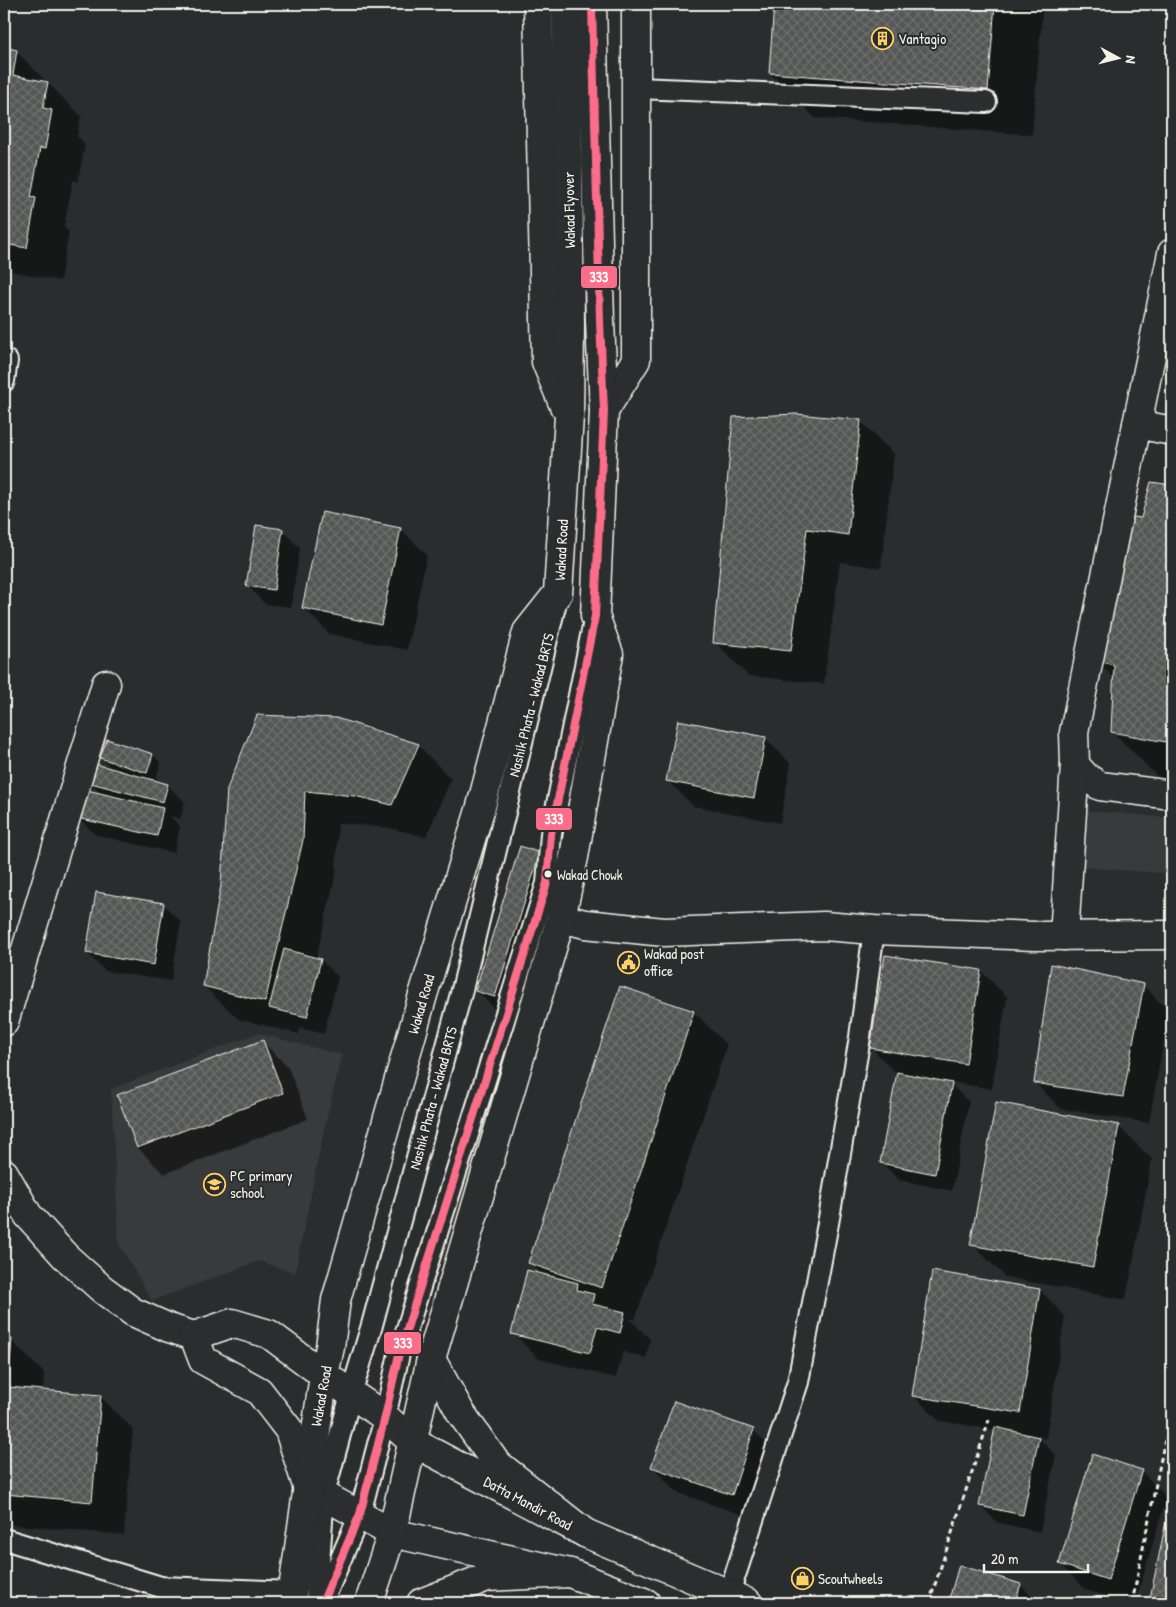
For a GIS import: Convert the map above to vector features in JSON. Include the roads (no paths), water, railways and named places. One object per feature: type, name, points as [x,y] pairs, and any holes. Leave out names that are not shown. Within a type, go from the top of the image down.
[{"type":"main road","points":[[538,4],[546,362],[569,416]]},
{"type":"main road","name":"Wakad Flyover","points":[[566,4],[570,324],[569,416]]},
{"type":"main road","name":"Wakad Flyover","points":[[592,4],[604,411]]},
{"type":"main road","points":[[369,1603],[392,1533],[430,1359],[561,918],[574,857],[609,654],[595,616],[604,411],[636,360],[636,4]]},
{"type":"main road","points":[[1064,936],[1075,764],[1074,732],[1172,253]]},
{"type":"main road","name":"Wakad Road","points":[[300,1600],[315,1490],[324,1376],[336,1300],[480,810],[527,632],[558,593],[569,416]]},
{"type":"main road","points":[[1137,424],[1172,431]]},
{"type":"main road","points":[[4,1022],[106,684]]},
{"type":"main road","points":[[1075,764],[1086,778],[1100,786],[1172,795]]},
{"type":"main road","points":[[561,918],[586,924],[664,932],[824,926],[874,930],[1035,936],[1172,935]]},
{"type":"main road","points":[[4,1173],[28,1215],[65,1256],[102,1289],[133,1312],[169,1328],[194,1336],[203,1360],[259,1391],[289,1430],[315,1490],[392,1533],[570,1573],[646,1603]]},
{"type":"main road","name":"Datta Mandir Road","points":[[194,1336],[232,1323],[269,1334],[324,1376],[385,1417],[413,1442],[585,1533],[739,1599]]},
{"type":"main road","points":[[430,1359],[461,1413],[496,1463],[585,1533]]},
{"type":"main road","points":[[421,1603],[487,1577],[570,1573]]},
{"type":"lane","points":[[636,88],[986,102]]},
{"type":"lane","points":[[4,381],[7,361]]},
{"type":"lane","name":"Nashik Phata - Wakad BRTS","points":[[315,1490],[351,1394],[372,1326],[462,990],[558,593]]},
{"type":"lane","points":[[322,1603],[360,1514],[399,1354],[547,883],[551,834],[595,616]]},
{"type":"lane","points":[[739,1599],[798,1382],[830,1218],[857,1056],[874,930]]},
{"type":"lane","points":[[4,1539],[160,1587],[300,1600]]},
{"type":"place","name":"Vantagio","points":[[882,38]]},
{"type":"place","name":"Wakad Chowk","points":[[548,874]]},
{"type":"place","name":"Wakad post office","points":[[628,962]]},
{"type":"place","name":"PC primary school","points":[[214,1184]]},
{"type":"place","name":"Scoutwheels","points":[[802,1578]]}]
